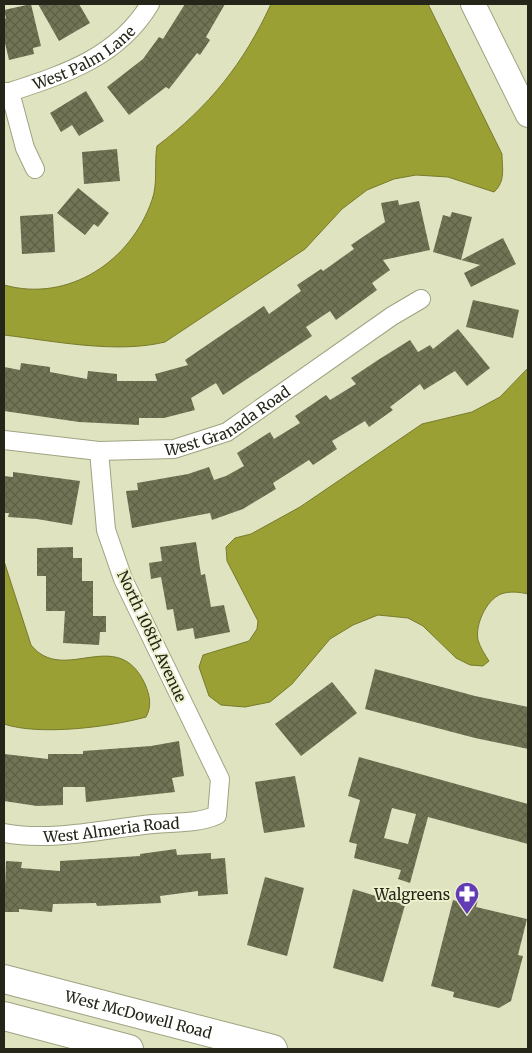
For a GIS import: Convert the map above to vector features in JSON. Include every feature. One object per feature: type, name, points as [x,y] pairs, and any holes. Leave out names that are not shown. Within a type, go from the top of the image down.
[{"type":"main road","name":"West McDowell Road","points":[[4,979],[273,1049]]},
{"type":"main road","points":[[4,1016],[129,1049]]},
{"type":"street","name":"West Palm Lane","points":[[7,92],[70,72],[107,51],[143,16],[150,4]]},
{"type":"street","points":[[473,4],[528,114]]},
{"type":"street","points":[[7,92],[25,148],[35,170]]},
{"type":"street","name":"West Granada Road","points":[[4,440],[99,451],[174,449],[227,432],[392,316],[421,300]]},
{"type":"street","name":"North 108th Avenue","points":[[99,451],[106,530],[123,580],[220,779],[217,815]]},
{"type":"street","name":"West Almeria Road","points":[[4,833],[24,836],[85,834],[152,824],[206,820],[217,815]]},
{"type":"shaded area","points":[[271,4],[428,4],[502,154],[502,179],[498,188],[494,192],[448,177],[416,175],[394,179],[367,190],[342,209],[305,249],[165,342],[126,347],[106,347],[4,335],[4,285],[28,289],[52,288],[74,282],[94,272],[113,258],[129,242],[142,222],[154,194],[157,146],[193,116],[237,65]]},
{"type":"shaded area","points":[[528,368],[528,594],[507,592],[496,597],[486,607],[478,627],[478,640],[489,661],[483,666],[470,665],[456,658],[423,626],[408,618],[378,615],[353,625],[330,639],[292,684],[270,702],[245,707],[221,705],[209,696],[199,667],[203,655],[249,641],[257,629],[258,621],[227,561],[226,547],[235,538],[251,534],[300,507],[422,424],[472,412],[500,397]]},
{"type":"shaded area","points":[[4,561],[31,645],[44,656],[59,660],[105,656],[120,658],[133,667],[145,684],[150,701],[146,717],[94,727],[55,730],[19,728],[4,724]]},
{"type":"building","points":[[31,4],[41,46],[33,48],[34,54],[9,60],[4,39],[4,19],[6,18],[4,10]]},
{"type":"building","points":[[38,4],[79,4],[90,23],[59,41]]},
{"type":"building","points":[[185,4],[225,4],[206,37],[210,40],[200,55],[197,53],[169,89],[166,87],[129,115],[107,87],[143,59],[159,37],[163,39]]},
{"type":"building","points":[[86,91],[104,121],[79,136],[72,125],[61,132],[50,113]]},
{"type":"building","points":[[117,149],[120,181],[84,184],[82,152]]},
{"type":"building","points":[[78,188],[109,213],[98,227],[94,224],[85,235],[57,213]]},
{"type":"building","points":[[398,200],[399,205],[419,201],[430,250],[383,260],[390,270],[372,283],[377,290],[336,320],[330,311],[306,327],[312,336],[223,395],[216,383],[191,398],[195,410],[164,418],[139,418],[139,425],[79,422],[4,411],[4,367],[20,370],[21,363],[50,367],[50,372],[87,379],[88,371],[117,374],[117,381],[157,381],[155,374],[188,365],[185,360],[264,306],[269,314],[301,291],[297,285],[321,269],[323,271],[354,249],[351,245],[385,222],[381,203]]},
{"type":"building","points":[[452,212],[472,217],[461,260],[433,252],[443,215],[450,217]]},
{"type":"building","points":[[53,214],[55,252],[22,254],[20,216]]},
{"type":"building","points":[[503,238],[516,264],[471,287],[464,273],[480,265],[461,260]]},
{"type":"building","points":[[473,300],[519,310],[513,338],[466,327]]},
{"type":"building","points":[[458,329],[490,368],[467,386],[455,371],[424,390],[420,384],[390,407],[393,410],[369,427],[365,421],[332,441],[337,449],[313,465],[309,460],[273,483],[276,489],[243,509],[212,520],[210,513],[132,528],[126,491],[138,490],[137,483],[188,474],[209,467],[214,480],[226,476],[244,466],[237,453],[270,432],[274,439],[300,423],[295,416],[326,395],[330,400],[356,384],[351,378],[378,360],[410,340],[418,352],[430,345],[433,349]]},
{"type":"building","points":[[13,472],[80,481],[72,525],[37,519],[8,517],[9,513],[4,513],[4,476],[13,477]]},
{"type":"building","points":[[196,542],[201,575],[205,574],[211,607],[224,605],[230,632],[195,639],[193,628],[177,631],[173,609],[167,610],[161,577],[151,579],[149,563],[162,561],[160,547]]},
{"type":"building","points":[[73,547],[73,558],[82,558],[82,581],[93,581],[93,616],[106,616],[106,632],[100,632],[99,645],[63,643],[65,611],[46,611],[46,576],[37,576],[37,548]]},
{"type":"building","points":[[375,669],[475,696],[528,707],[528,749],[475,738],[365,709]]},
{"type":"building","points":[[332,682],[357,713],[301,756],[275,724]]},
{"type":"building","points":[[179,741],[184,776],[172,778],[175,792],[86,802],[85,787],[63,787],[63,805],[37,806],[4,801],[4,754],[48,759],[48,754],[83,754],[83,751],[151,746]]},
{"type":"building","points":[[359,757],[528,804],[528,844],[428,817],[410,883],[398,879],[401,870],[354,858],[357,844],[349,842],[360,800],[348,796]],"holes":[[[392,808],[416,814],[408,844],[384,838]]]},
{"type":"building","points":[[295,776],[305,827],[264,833],[255,782]]},
{"type":"building","points":[[176,849],[177,855],[211,853],[211,859],[225,858],[228,894],[198,896],[198,891],[160,896],[161,903],[97,906],[96,903],[53,904],[52,912],[19,909],[19,912],[4,912],[6,861],[22,862],[21,868],[60,871],[60,861],[140,856],[140,854]]},
{"type":"building","points":[[265,877],[304,888],[287,956],[247,945]]},
{"type":"building","points":[[353,889],[405,905],[383,982],[333,968]]},
{"type":"building","name":"Walgreens","points":[[463,891],[479,896],[476,907],[527,919],[518,955],[523,956],[511,1001],[499,1008],[453,997],[454,992],[431,986],[453,900],[460,902]]},
{"type":"place","name":"Walgreens","points":[[467,915]]}]
